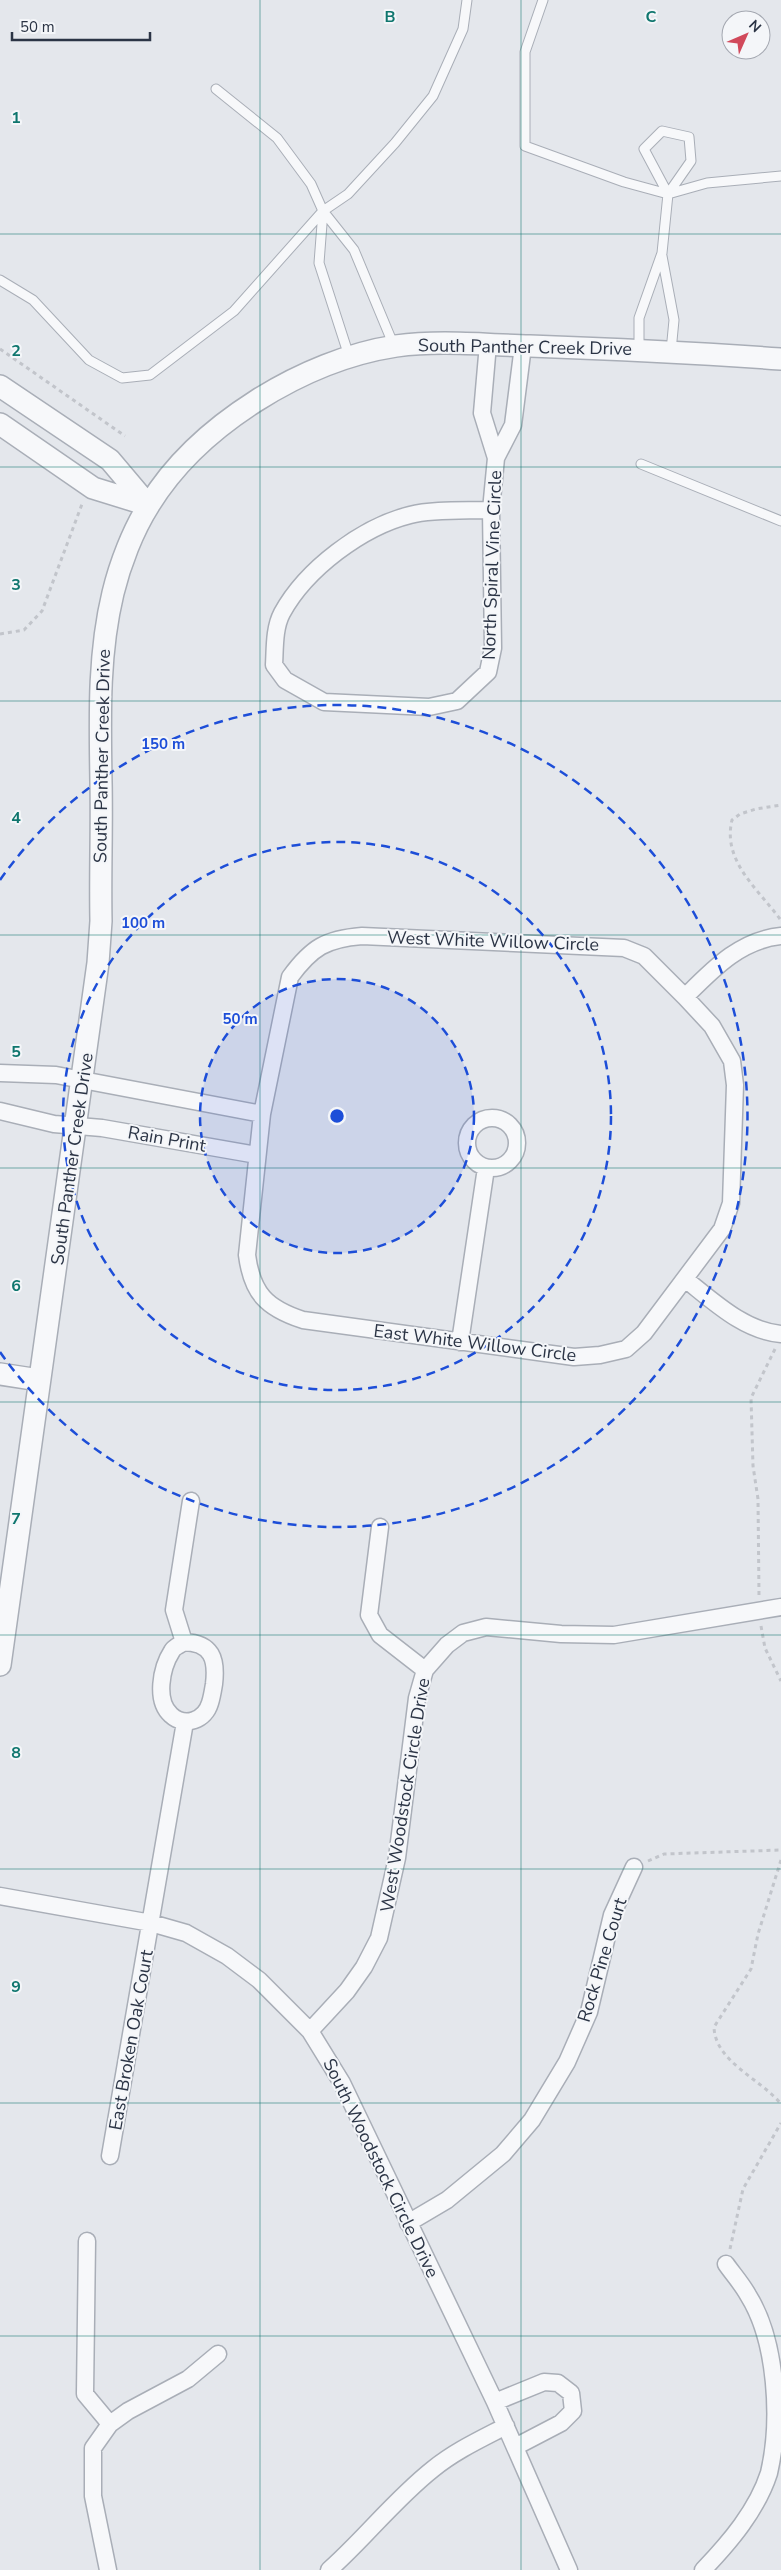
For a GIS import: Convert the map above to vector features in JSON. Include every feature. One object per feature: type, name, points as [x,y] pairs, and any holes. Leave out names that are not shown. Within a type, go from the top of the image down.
[{"type":"street","name":"South Panther Creek Drive","points":[[0,1665],[39,1380],[77,1126],[98,963],[100,921],[101,657],[113,592],[126,553],[148,505],[174,472],[204,440],[237,414],[293,380],[349,356],[394,347],[434,342],[670,351],[781,359]]},
{"type":"street","name":"North Spiral Vine Circle","points":[[488,344],[482,413],[496,458]]},
{"type":"street","name":"North Spiral Vine Circle","points":[[491,510],[412,515],[379,526],[348,544],[316,570],[282,613],[275,636],[274,666],[286,680],[324,702],[429,707],[457,701],[488,672],[493,648],[491,510],[496,458],[513,425],[523,346]]},
{"type":"street","points":[[0,386],[110,460],[148,505]]},
{"type":"street","points":[[0,424],[92,488],[148,505]]},
{"type":"street","name":"West White Willow Circle","points":[[262,1114],[290,977],[303,959],[318,946],[339,938],[362,936],[624,948],[644,956],[712,1026],[732,1061],[735,1085],[734,1129]]},
{"type":"street","points":[[685,997],[715,967],[739,948],[771,936],[781,936]]},
{"type":"street","points":[[0,1072],[56,1075],[83,1082],[262,1114]]},
{"type":"street","name":"Rain Print","points":[[0,1111],[54,1124],[102,1128],[257,1155]]},
{"type":"street","name":"East White Willow Circle","points":[[262,1114],[246,1255],[250,1278],[262,1297],[281,1313],[302,1320],[574,1357],[600,1355],[626,1349],[644,1333],[722,1229],[731,1204],[734,1129]]},
{"type":"street","points":[[460,1342],[486,1168]]},
{"type":"street","points":[[685,1279],[726,1310],[756,1329],[780,1334]]},
{"type":"street","points":[[0,1374],[39,1380]]},
{"type":"street","points":[[184,1642],[174,1610],[190,1501]]},
{"type":"street","points":[[380,1527],[369,1615],[380,1635],[425,1670]]},
{"type":"street","name":"West Woodstock Circle Drive","points":[[310,2031],[347,1991],[364,1967],[380,1938],[397,1858],[417,1698],[425,1670],[452,1641],[463,1633],[486,1627],[561,1634],[614,1635],[781,1608]]},
{"type":"street","points":[[184,1642],[195,1643],[204,1647],[212,1655],[216,1668],[211,1702],[206,1713],[195,1720],[185,1722],[173,1718],[163,1709],[160,1696],[172,1649],[184,1642]]},
{"type":"street","name":"East Broken Oak Court","points":[[110,2156],[185,1722]]},
{"type":"street","name":"Rock Pine Court","points":[[408,2223],[447,2200],[503,2154],[532,2120],[567,2062],[589,2012],[612,1915],[634,1867]]},
{"type":"street","name":"South Woodstock Circle Drive","points":[[0,1896],[151,1923],[186,1932],[227,1956],[260,1980],[310,2031],[342,2083],[495,2402],[569,2570]]},
{"type":"street","points":[[87,2241],[85,2394],[110,2424]]},
{"type":"street","points":[[704,2570],[750,2514],[770,2473],[777,2425],[775,2374],[765,2333],[749,2296],[726,2264]]},
{"type":"street","points":[[108,2570],[93,2496],[93,2448],[110,2424],[128,2411],[188,2379],[218,2354]]},
{"type":"street","points":[[495,2402],[544,2382],[558,2383],[571,2393],[574,2411],[561,2424],[515,2447]]},
{"type":"street","points":[[328,2570],[405,2493],[434,2468],[467,2446],[506,2426]]},
{"type":"lane","points":[[0,280],[33,300],[89,360],[122,378],[150,375],[234,311],[323,211],[348,194],[395,143],[433,96],[463,29],[467,0]]},
{"type":"lane","points":[[543,0],[525,52],[525,146],[624,182],[668,194],[707,183],[781,176]]},
{"type":"lane","points":[[216,89],[277,138],[311,184],[323,211],[354,250],[394,347]]},
{"type":"lane","points":[[640,350],[639,318],[662,253],[668,194],[691,161],[689,137],[662,131],[644,149],[668,194]]},
{"type":"lane","points":[[323,211],[319,263],[349,356]]},
{"type":"lane","points":[[662,253],[674,320],[670,351]]},
{"type":"lane","points":[[641,464],[781,521]]},
{"type":"path","points":[[0,350],[125,436]]},
{"type":"path","points":[[0,634],[24,630],[42,611],[83,504]]},
{"type":"path","points":[[781,805],[740,814],[732,820],[729,834],[735,856],[747,880],[781,920]]},
{"type":"path","points":[[780,1334],[774,1351],[751,1398],[753,1466],[758,1499],[762,1636],[765,1648],[781,1681]]},
{"type":"path","points":[[634,1867],[664,1854],[781,1850]]},
{"type":"path","points":[[781,1860],[758,1934],[751,1969],[714,2027],[718,2044],[732,2061],[771,2091],[781,2104]]},
{"type":"path","points":[[726,2264],[738,2222],[743,2189],[781,2123]]}]
